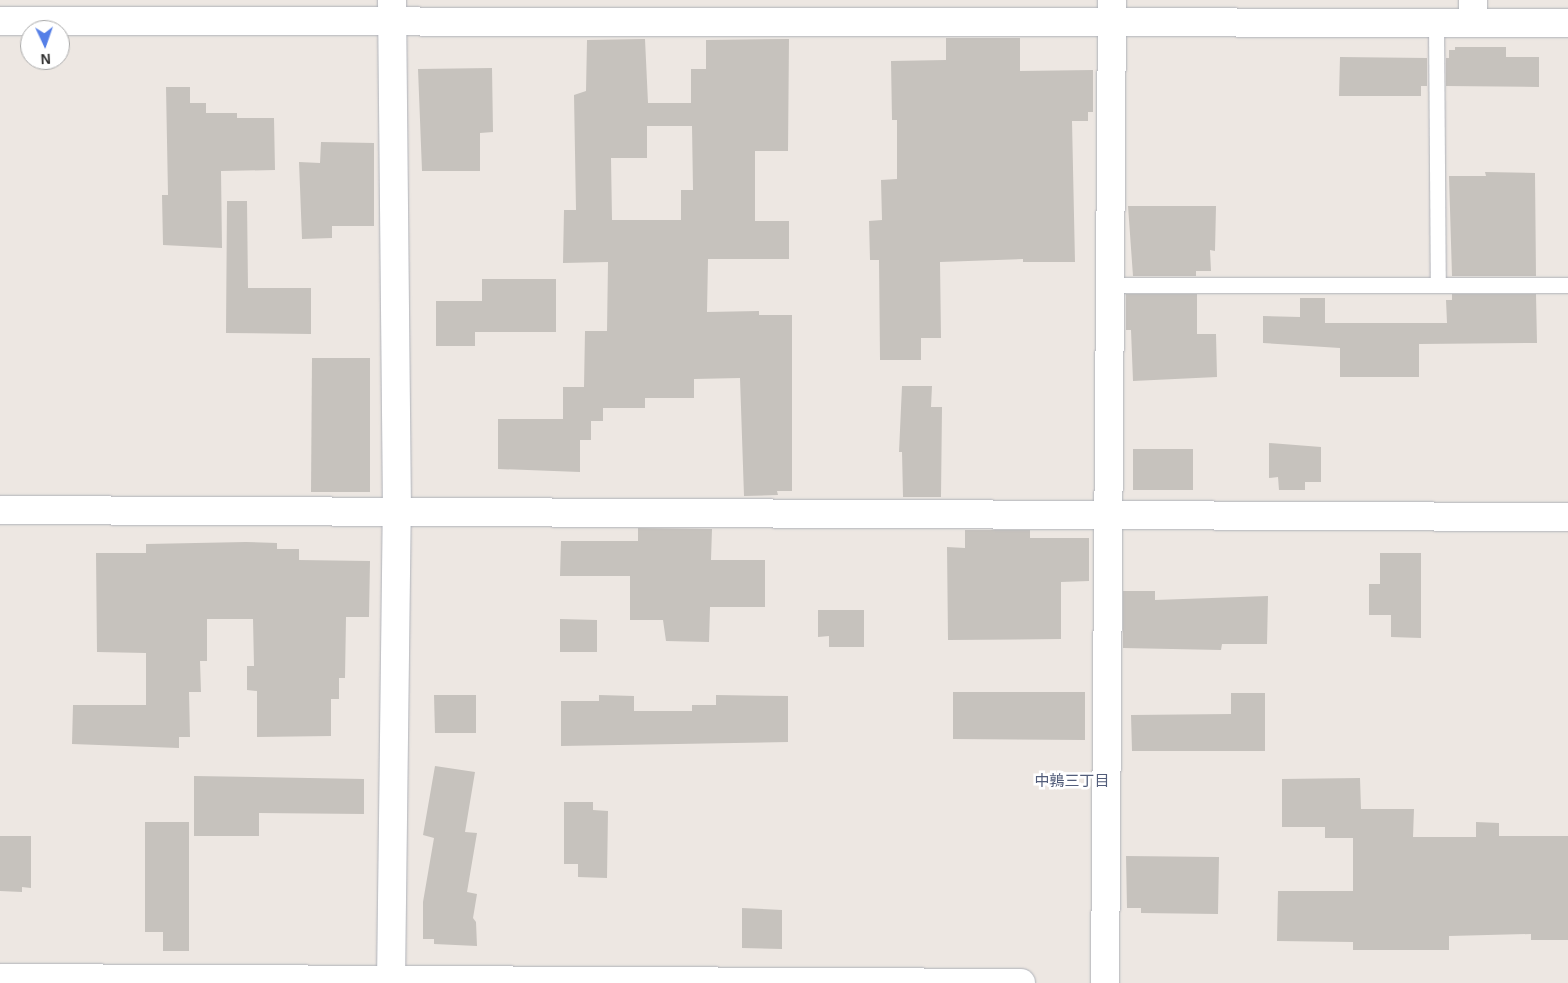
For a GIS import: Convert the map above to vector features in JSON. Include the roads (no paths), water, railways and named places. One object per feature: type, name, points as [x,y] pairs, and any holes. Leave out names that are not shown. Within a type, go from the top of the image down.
[{"type":"street","points":[[1105,983],[1112,10]]},
{"type":"street","points":[[0,21],[392,12],[1112,10],[1436,23],[1473,12],[1568,23]]},
{"type":"street","points":[[391,982],[397,513],[392,12]]},
{"type":"street","points":[[0,510],[1568,516]]},
{"type":"street","points":[[0,978],[391,982],[1021,983]]},
{"type":"lane","points":[[1436,23],[1438,285]]},
{"type":"lane","points":[[1110,285],[1568,285]]},
{"type":"district","name":"中鶉三丁目","points":[[1072,781]]}]
